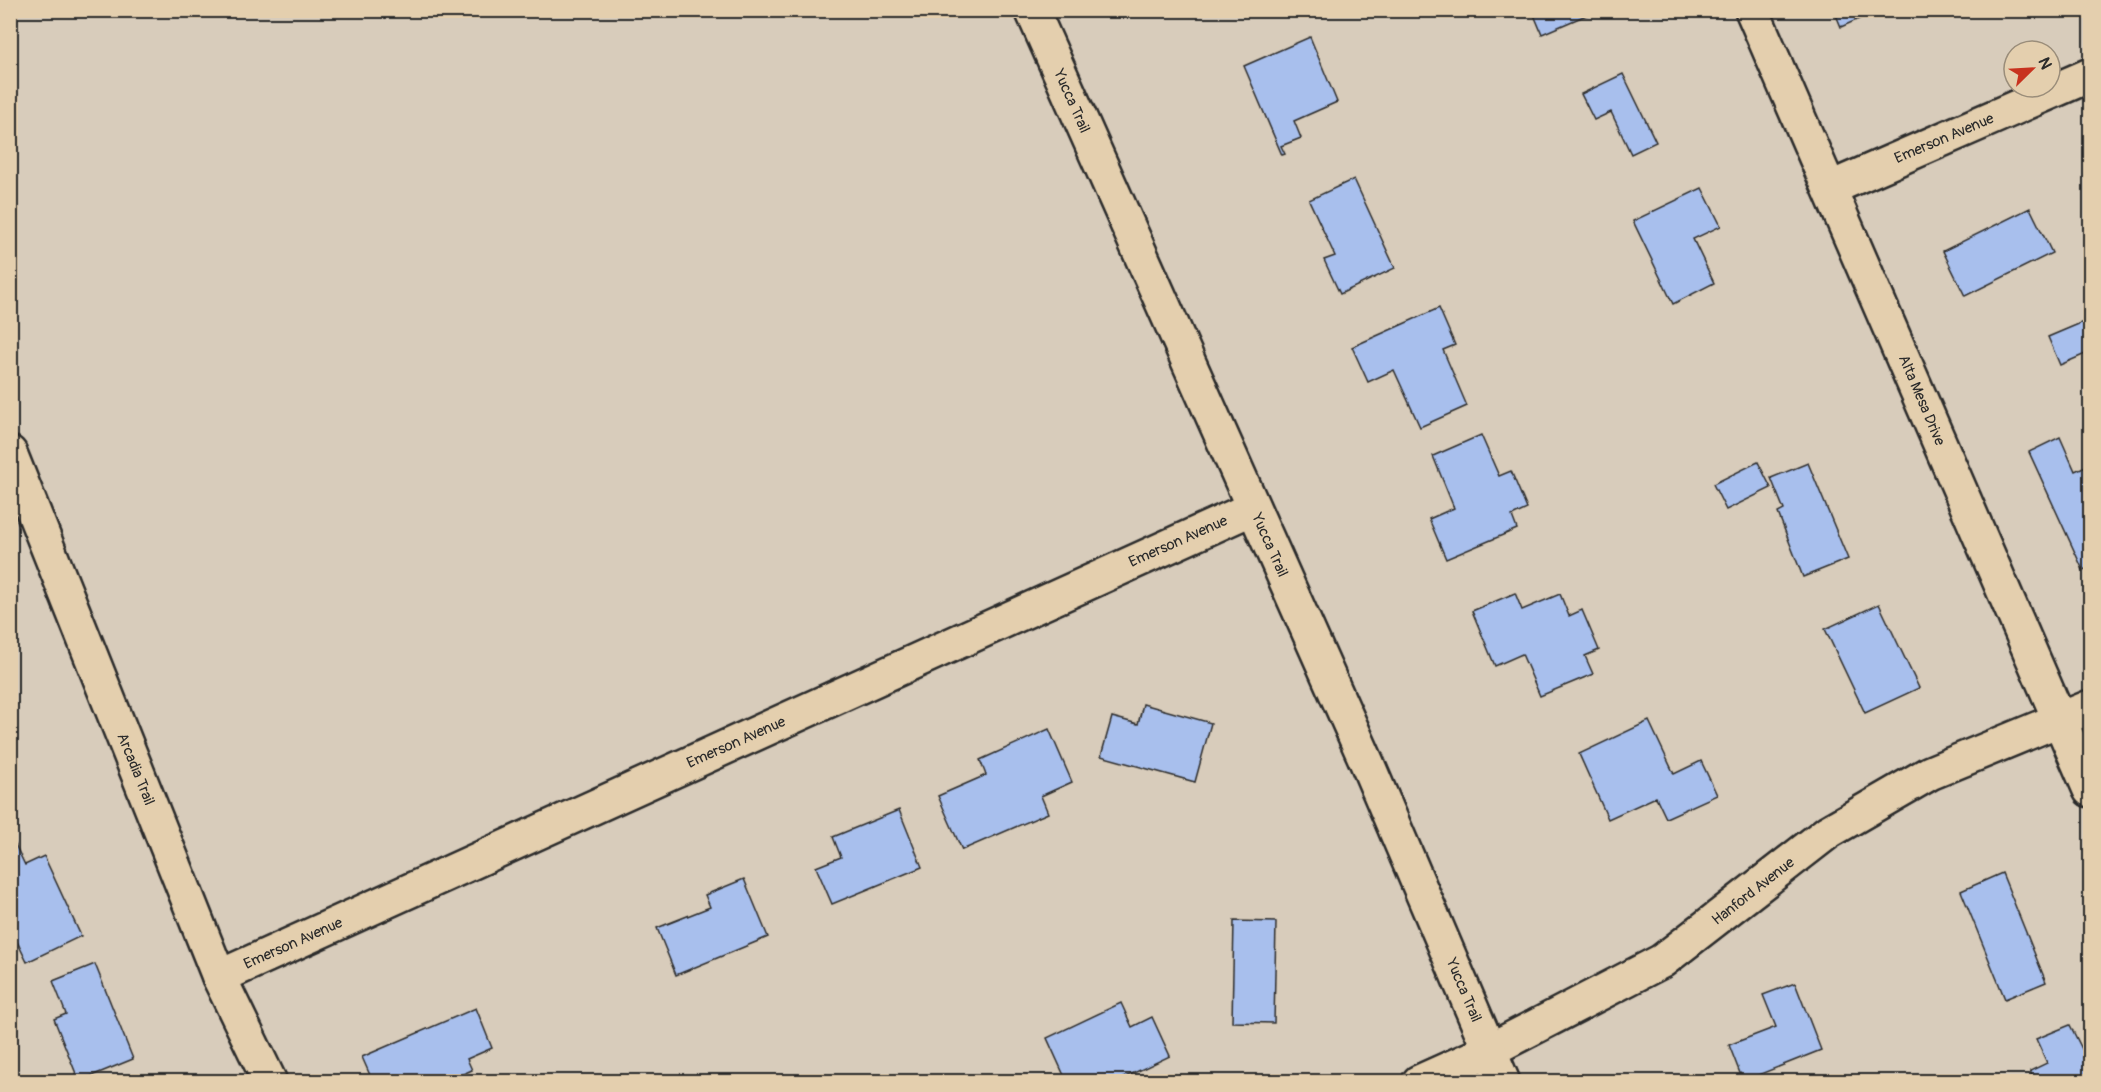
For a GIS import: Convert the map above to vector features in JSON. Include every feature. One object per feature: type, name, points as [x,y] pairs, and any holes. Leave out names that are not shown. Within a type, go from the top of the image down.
[{"type":"street","name":"Yucca Trail","points":[[1032,10],[1372,774],[1503,1082]]},
{"type":"street","name":"Alta Mesa Drive","points":[[1752,10],[2091,790]]},
{"type":"street","name":"Emerson Avenue","points":[[1831,188],[2091,75]]},
{"type":"street","name":"Arcadia Trail","points":[[10,453],[219,977],[270,1082]]},
{"type":"street","name":"Emerson Avenue","points":[[219,977],[1253,508]]},
{"type":"street","name":"Hanford Avenue","points":[[1419,1082],[1490,1050],[1662,961],[1828,832],[1920,779],[2091,707]]},
{"type":"building","points":[[1532,10],[1598,10],[1542,34]]},
{"type":"building","points":[[1834,10],[1879,10],[1841,27]]},
{"type":"building","points":[[1310,37],[1337,102],[1294,121],[1301,138],[1281,146],[1285,154],[1282,155],[1244,66]]},
{"type":"building","points":[[1623,74],[1656,142],[1631,154],[1611,112],[1594,120],[1581,94]]},
{"type":"building","points":[[1354,179],[1395,268],[1340,294],[1324,260],[1335,256],[1309,200]]},
{"type":"building","points":[[1702,188],[1721,226],[1693,239],[1714,283],[1673,304],[1633,221]]},
{"type":"building","points":[[2030,208],[2052,253],[1965,296],[1943,251]]},
{"type":"building","points":[[1439,308],[1455,345],[1443,350],[1467,406],[1420,427],[1394,370],[1368,382],[1352,347]]},
{"type":"building","points":[[2088,320],[2090,352],[2060,365],[2048,337]]},
{"type":"building","points":[[1481,435],[1499,476],[1511,471],[1527,509],[1512,516],[1517,529],[1446,559],[1429,519],[1454,508],[1433,456]]},
{"type":"building","points":[[2060,437],[2075,471],[2090,464],[2090,567],[2083,570],[2029,452]]},
{"type":"building","points":[[1758,462],[1771,488],[1726,510],[1713,484]]},
{"type":"building","points":[[1808,463],[1848,559],[1803,577],[1778,513],[1784,510],[1771,478]]},
{"type":"building","points":[[1515,593],[1522,610],[1560,594],[1569,616],[1582,610],[1599,650],[1585,656],[1593,674],[1540,696],[1522,654],[1495,666],[1472,611]]},
{"type":"building","points":[[1879,604],[1919,688],[1865,713],[1825,629]]},
{"type":"building","points":[[1143,704],[1211,723],[1195,782],[1101,756],[1112,717],[1138,724]]},
{"type":"building","points":[[1649,721],[1674,774],[1701,761],[1717,795],[1666,818],[1656,797],[1608,819],[1579,754]]},
{"type":"building","points":[[1049,729],[1072,782],[1041,796],[1048,813],[962,850],[938,796],[986,775],[980,760]]},
{"type":"building","points":[[899,810],[922,867],[832,904],[816,867],[841,857],[833,837]]},
{"type":"building","points":[[10,834],[25,865],[44,856],[81,936],[27,962],[10,927]]},
{"type":"building","points":[[2002,873],[2046,982],[2005,999],[1961,891]]},
{"type":"building","points":[[744,879],[768,937],[676,975],[657,928],[710,907],[705,895]]},
{"type":"building","points":[[1234,921],[1276,922],[1274,1023],[1232,1022]]},
{"type":"building","points":[[95,964],[133,1059],[79,1081],[54,1019],[66,1014],[53,981]]},
{"type":"building","points":[[1795,983],[1821,1050],[1743,1081],[1729,1045],[1776,1027],[1763,995]]},
{"type":"building","points":[[1121,1003],[1132,1027],[1152,1017],[1170,1056],[1115,1082],[1067,1082],[1047,1038]]},
{"type":"building","points":[[476,1008],[492,1048],[467,1059],[472,1070],[445,1082],[373,1082],[362,1057]]},
{"type":"building","points":[[2070,1025],[2090,1065],[2090,1082],[2035,1082],[2030,1071],[2047,1063],[2036,1039]]}]
